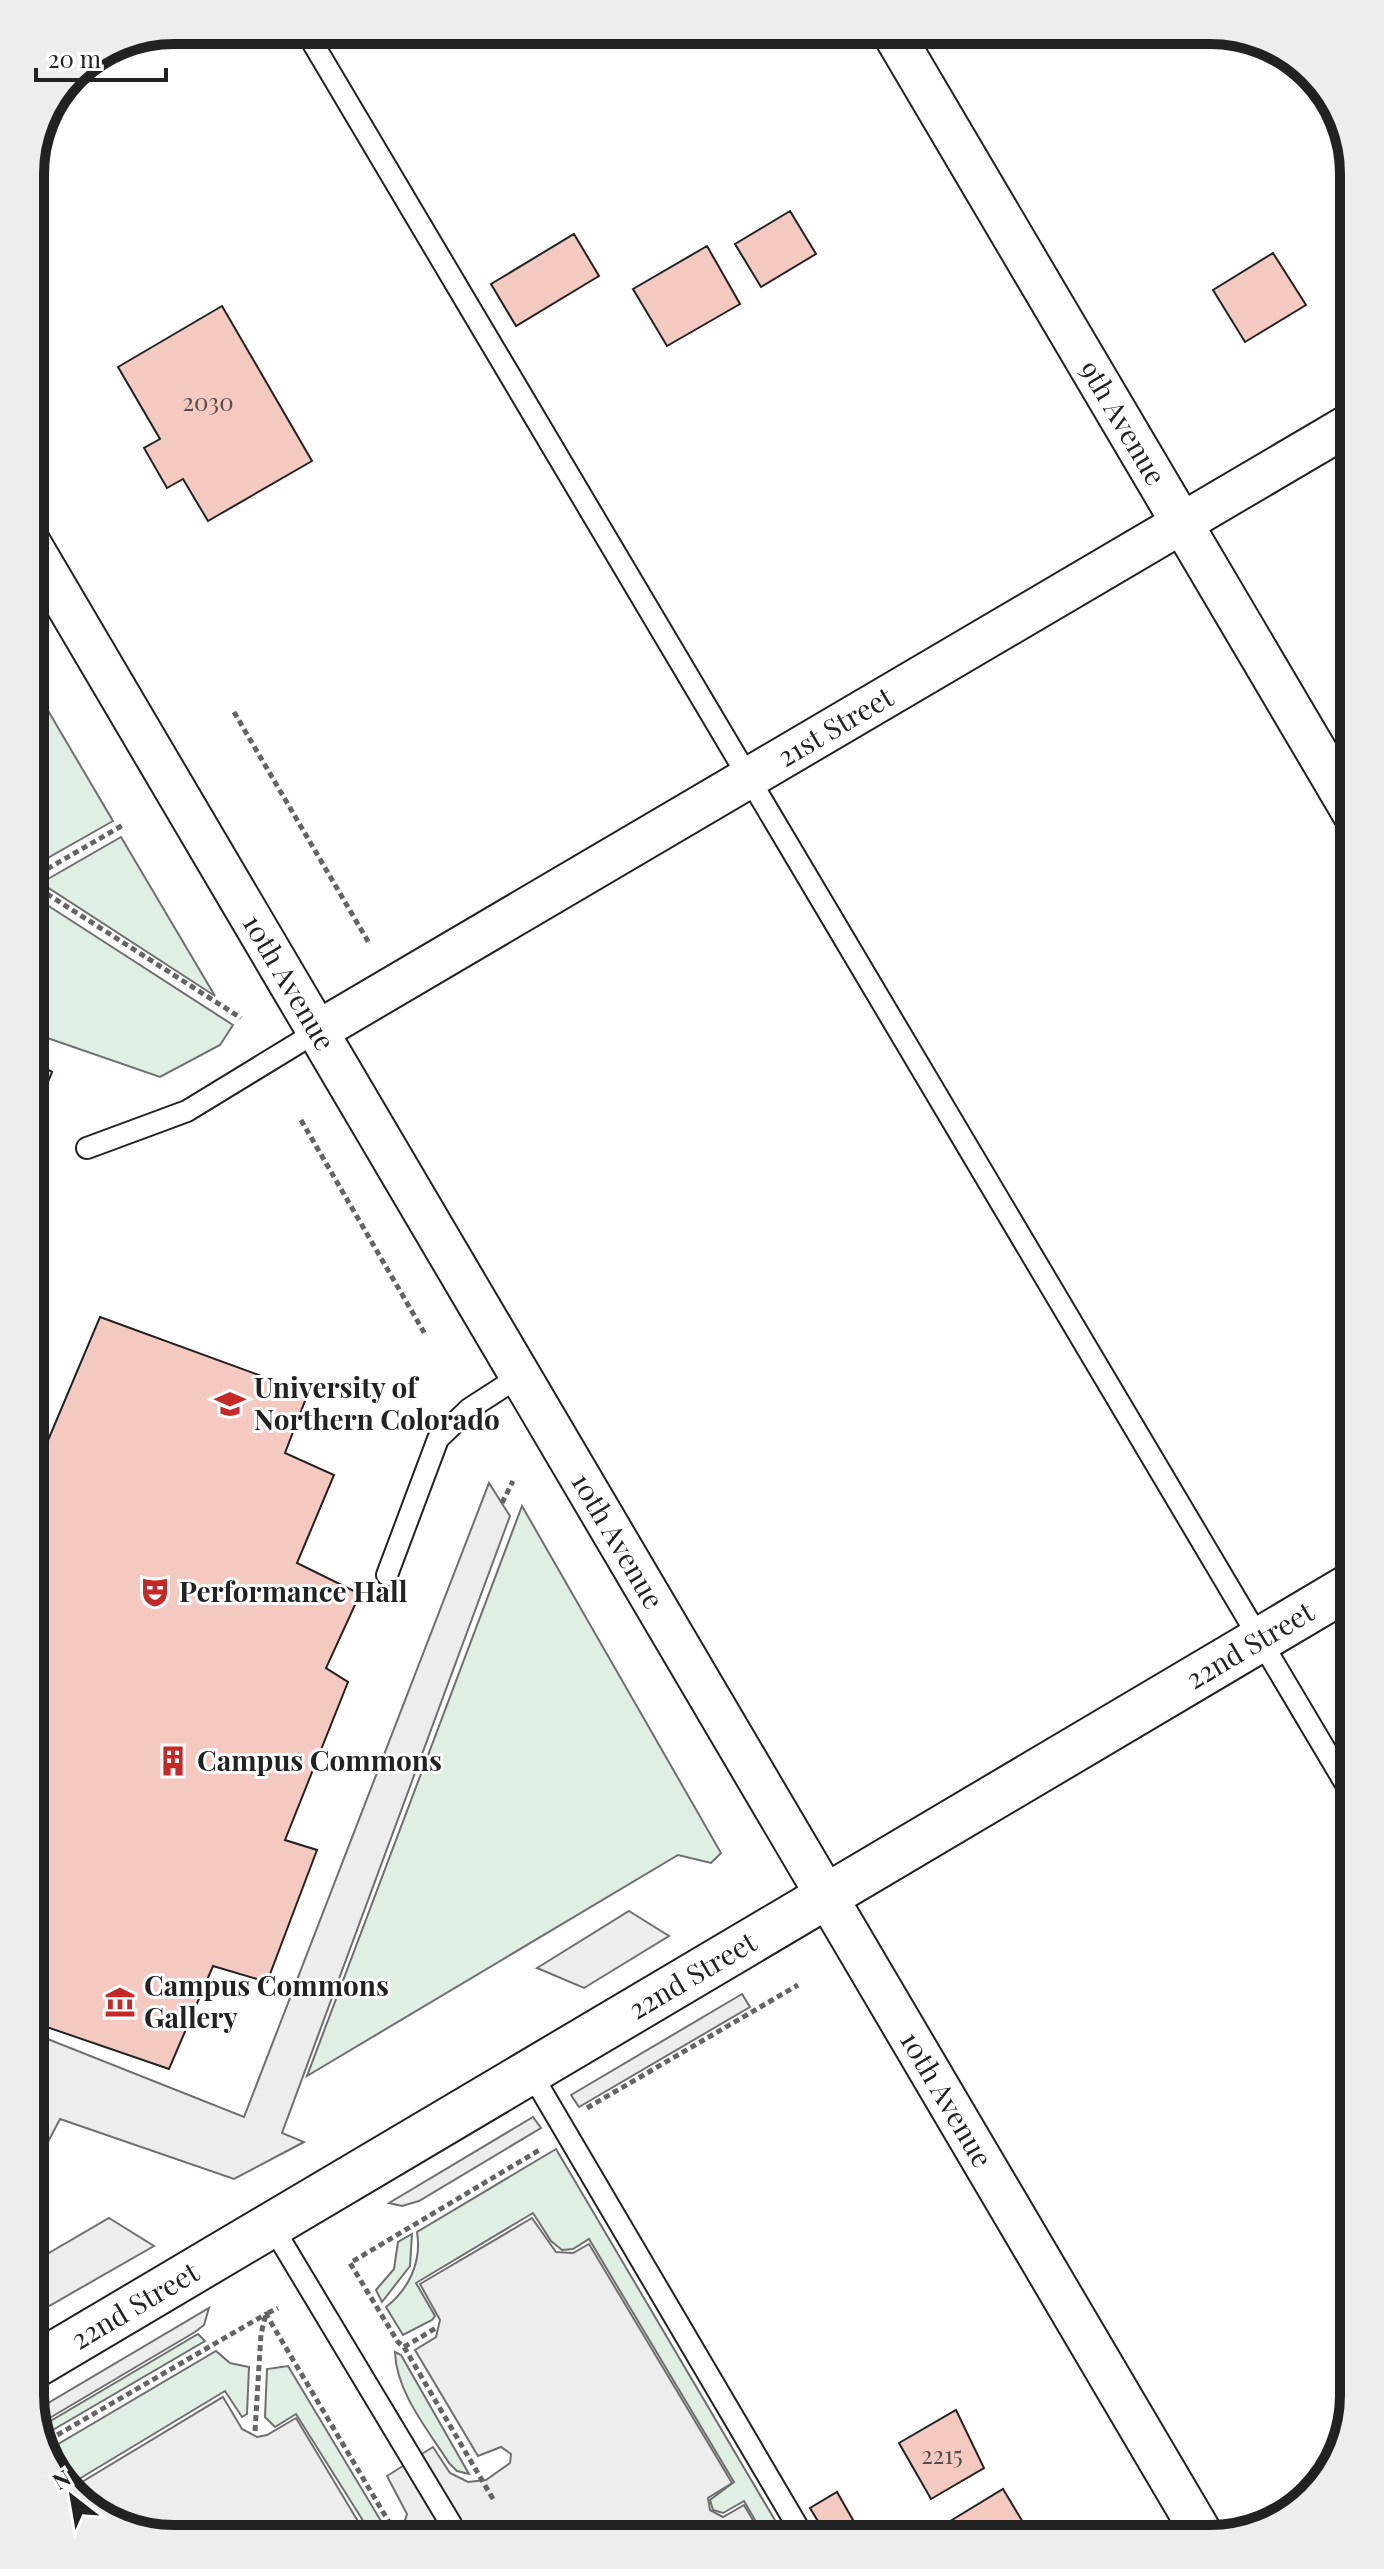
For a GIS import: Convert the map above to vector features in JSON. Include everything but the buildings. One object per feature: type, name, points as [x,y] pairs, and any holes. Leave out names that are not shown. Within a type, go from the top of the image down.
[{"type":"street","name":"9th Avenue","points":[[899,44],[1340,791]]},
{"type":"street","name":"21st Street","points":[[318,1031],[1340,430]]},
{"type":"street","name":"10th Avenue","points":[[44,567],[1197,2525]]},
{"type":"street","name":"22nd Street","points":[[44,2360],[1340,1592]]},
{"type":"lane","points":[[313,44],[746,779],[1340,1775]]},
{"type":"lane","points":[[87,1148],[187,1111],[318,1031]]},
{"type":"lane","points":[[387,1575],[438,1439],[469,1409],[520,1376]]},
{"type":"lane","points":[[531,2073],[797,2525]]},
{"type":"lane","points":[[272,2226],[451,2524]]},
{"type":"path","points":[[234,712],[369,943]]},
{"type":"path","points":[[44,873],[123,825]]},
{"type":"path","points":[[44,890],[241,1018]]},
{"type":"path","points":[[301,1120],[425,1334]]},
{"type":"path","points":[[502,1503],[513,1481]]},
{"type":"path","points":[[583,2111],[798,1985]]},
{"type":"path","points":[[493,2499],[404,2347],[350,2263],[567,2134]]},
{"type":"path","points":[[52,2438],[278,2308]]},
{"type":"path","points":[[255,2431],[261,2334],[266,2314]]},
{"type":"path","points":[[266,2314],[391,2525]]},
{"type":"path","points":[[404,2347],[436,2328]]},
{"type":"green space","points":[[44,704],[113,821],[44,860]]},
{"type":"green space","points":[[121,837],[215,996],[44,885],[44,881]]},
{"type":"green space","points":[[44,903],[233,1025],[220,1045],[160,1077],[44,1037]]},
{"type":"green space","points":[[522,1506],[721,1853],[711,1863],[678,1855],[307,2076]]},
{"type":"green space","points":[[556,2149],[778,2525],[758,2525],[744,2501],[723,2513],[713,2510],[710,2500],[734,2482],[589,2239],[573,2249],[562,2250],[551,2241],[533,2213],[416,2283],[435,2316],[403,2335],[386,2307],[401,2292],[412,2274],[418,2254],[417,2232]]},
{"type":"green space","points":[[412,2234],[410,2266],[382,2302],[376,2290],[394,2269],[398,2242]]},
{"type":"green space","points":[[198,2334],[205,2341],[50,2432],[47,2423]]},
{"type":"green space","points":[[216,2351],[230,2363],[249,2367],[247,2414],[242,2417],[225,2391],[112,2459],[60,2457],[55,2446]]},
{"type":"green space","points":[[395,2352],[401,2355],[469,2474],[457,2471],[449,2463],[414,2410],[401,2382]]},
{"type":"green space","points":[[288,2366],[383,2525],[366,2525],[296,2414],[275,2427],[265,2417],[267,2369]]},
{"type":"shaded area","points":[[489,1483],[510,1516],[282,2133],[304,2142],[234,2179],[60,2119],[44,2149],[44,2038],[244,2117]]},
{"type":"shaded area","points":[[629,1911],[669,1936],[584,1988],[537,1968]]},
{"type":"shaded area","points":[[742,1994],[750,2007],[579,2107],[571,2095]]},
{"type":"shaded area","points":[[533,2117],[541,2128],[419,2201],[402,2206],[389,2203]]},
{"type":"shaded area","points":[[109,2218],[154,2246],[44,2309],[44,2256]]},
{"type":"shaded area","points":[[532,2218],[556,2252],[573,2253],[589,2244],[732,2483],[708,2498],[710,2510],[723,2517],[744,2505],[756,2525],[404,2525],[407,2514],[387,2476],[433,2447],[450,2473],[468,2482],[486,2480],[510,2463],[511,2454],[501,2447],[478,2456],[415,2350],[436,2337],[440,2320],[420,2284]]},
{"type":"shaded area","points":[[209,2308],[204,2325],[195,2332],[46,2420],[45,2405]]},
{"type":"shaded area","points":[[223,2397],[242,2429],[257,2437],[267,2435],[296,2418],[360,2525],[165,2525],[132,2518],[112,2509],[112,2464]]},
{"type":"place","name":"University of Northern Colorado","points":[[230,1404]]},
{"type":"place","name":"Performance Hall","points":[[155,1592]]},
{"type":"place","name":"Campus Commons","points":[[173,1761]]},
{"type":"place","name":"Campus Commons Gallery","points":[[120,2002]]}]
